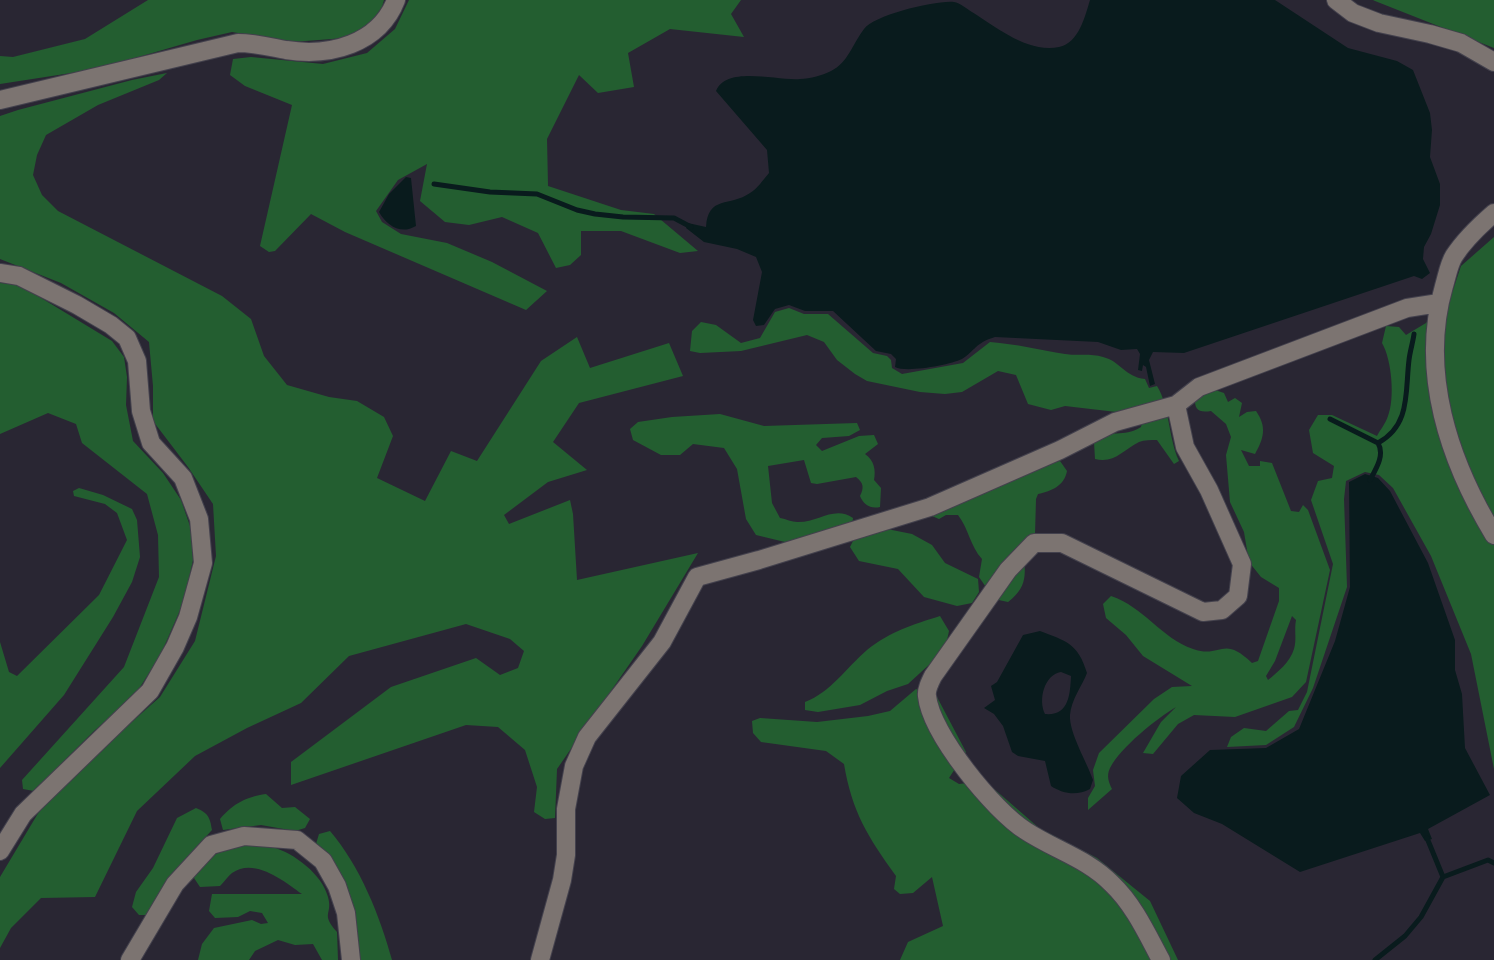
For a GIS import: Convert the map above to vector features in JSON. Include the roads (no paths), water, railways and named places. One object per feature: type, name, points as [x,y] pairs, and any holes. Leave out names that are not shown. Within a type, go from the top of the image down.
[{"type":"street","points":[[0,100],[238,43],[254,43],[289,51],[336,49],[358,43],[378,29],[390,14],[396,0]]},
{"type":"street","points":[[1336,0],[1353,13],[1379,23],[1461,43],[1494,62]]},
{"type":"street","points":[[1494,213],[1472,232],[1452,258],[1439,303],[1436,368],[1443,420],[1454,454],[1478,509],[1494,535]]},
{"type":"street","points":[[0,273],[19,276],[77,305],[127,338],[137,361],[141,411],[151,443],[183,478],[199,519],[203,563],[188,617],[175,647],[150,691],[30,806],[0,851]]},
{"type":"street","points":[[540,960],[562,880],[566,855],[566,809],[574,766],[587,737],[662,642],[698,577],[930,508],[1060,450],[1115,422],[1176,405],[1199,387],[1407,308],[1439,303]]},
{"type":"street","points":[[1161,960],[1134,911],[1112,884],[1078,858],[1026,831],[996,807],[966,770],[933,718],[926,693],[933,676],[1008,570],[1034,543],[1062,543],[1203,611],[1222,610],[1238,596],[1242,564],[1209,491],[1185,447],[1176,405]]},
{"type":"street","points":[[130,960],[175,884],[211,845],[244,835],[297,840],[323,861],[337,886],[346,913],[351,960]]},
{"type":"waterway","points":[[434,184],[490,192],[537,194],[595,214],[674,218],[691,227]]},
{"type":"waterway","points":[[1370,480],[1380,457],[1378,443],[1389,436],[1401,417],[1414,334]]},
{"type":"waterway","points":[[1330,419],[1378,443]]},
{"type":"waterway","points":[[1427,838],[1443,877]]},
{"type":"waterway","points":[[1375,960],[1405,936],[1421,917],[1443,877],[1488,860],[1494,863]]}]
